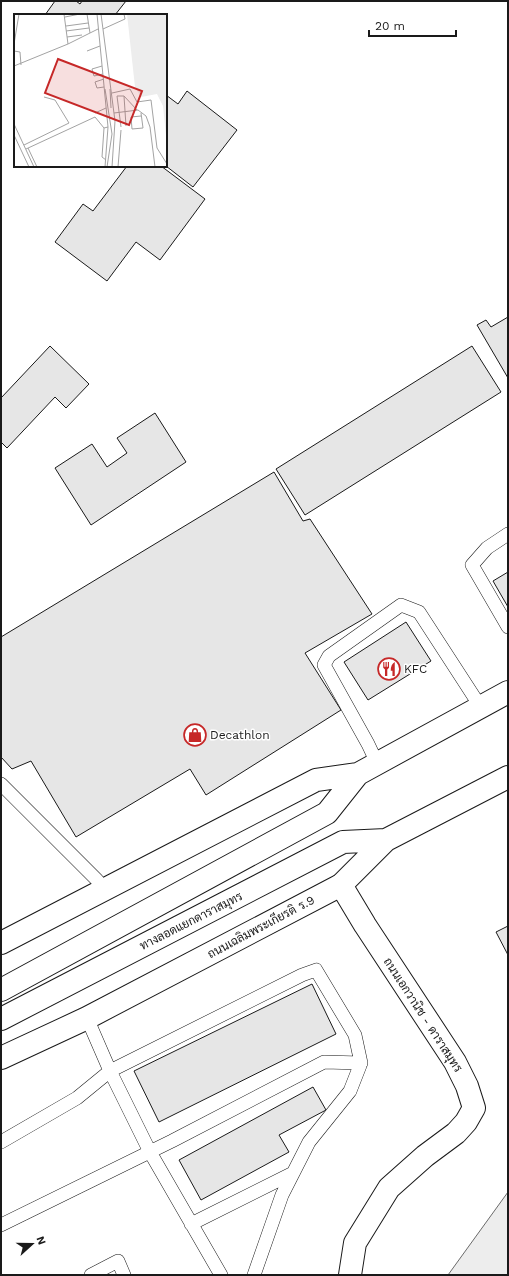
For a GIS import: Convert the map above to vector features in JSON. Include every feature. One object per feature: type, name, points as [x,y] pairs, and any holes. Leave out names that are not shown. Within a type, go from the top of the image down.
[{"type":"main road","points":[[1,990],[327,813],[358,774],[508,692]]},
{"type":"main road","points":[[1,943],[316,780],[358,774]]},
{"type":"main road","name":"ถนนเฉลิมพระเกียรติ ร.9","points":[[1,1058],[87,1018],[341,885],[386,840],[508,777]]},
{"type":"main road","name":"ทางลอดแยกดาราสมุทร","points":[[1,1019],[343,842],[386,840]]},
{"type":"main road","name":"ถนนเอกวานิช - ดาราสมุทร","points":[[341,885],[365,926],[455,1062],[467,1086],[474,1108],[466,1122],[456,1133],[425,1156],[389,1188],[355,1243],[350,1275]]},
{"type":"lane","points":[[508,534],[487,548],[472,565],[508,628]]},
{"type":"lane","points":[[377,763],[324,665],[329,656],[401,605],[419,612],[480,706]]},
{"type":"lane","points":[[1,784],[97,880],[104,890]]},
{"type":"lane","points":[[1,1142],[77,1098],[110,1071],[295,978],[316,970],[355,1035],[360,1063],[350,1091],[309,1142],[293,1173],[282,1195],[254,1275]]},
{"type":"lane","points":[[87,1018],[110,1071],[150,1152],[221,1275]]},
{"type":"lane","points":[[1,1225],[150,1152],[324,1062],[360,1063]]},
{"type":"lane","points":[[191,1224],[293,1173]]},
{"type":"lane","points":[[91,1275],[118,1261],[124,1275]]},
{"type":"shaded area","points":[[508,1192],[508,1275],[448,1275]]},
{"type":"building","points":[[55,1],[76,1],[80,4],[82,1],[126,1],[116,14],[46,14]]},
{"type":"building","points":[[187,91],[237,130],[193,187],[167,167],[167,96],[178,104]]},
{"type":"building","points":[[126,167],[162,167],[205,199],[160,260],[136,242],[107,281],[55,242],[83,204],[93,211]]},
{"type":"building","points":[[508,317],[508,378],[477,325],[486,320],[491,327]]},
{"type":"building","points":[[50,346],[89,384],[66,408],[55,397],[7,448],[1,442],[1,398]]},
{"type":"building","points":[[472,346],[501,392],[305,515],[276,469]]},
{"type":"building","points":[[155,413],[186,462],[91,525],[55,468],[92,444],[107,467],[127,453],[117,438]]},
{"type":"building","points":[[274,472],[303,521],[310,519],[372,614],[305,653],[341,710],[206,795],[190,769],[76,837],[31,761],[12,769],[1,757],[1,637]]},
{"type":"building","points":[[508,572],[508,607],[493,581]]},
{"type":"building","points":[[406,622],[431,661],[368,700],[344,662]]},
{"type":"building","points":[[508,926],[508,955],[496,932]]},
{"type":"building","points":[[312,984],[336,1034],[159,1122],[134,1071]]},
{"type":"building","points":[[313,1087],[326,1110],[279,1135],[289,1152],[201,1200],[179,1160]]},
{"type":"place","name":"KFC","points":[[389,669]]},
{"type":"place","name":"Decathlon","points":[[195,735]]}]
